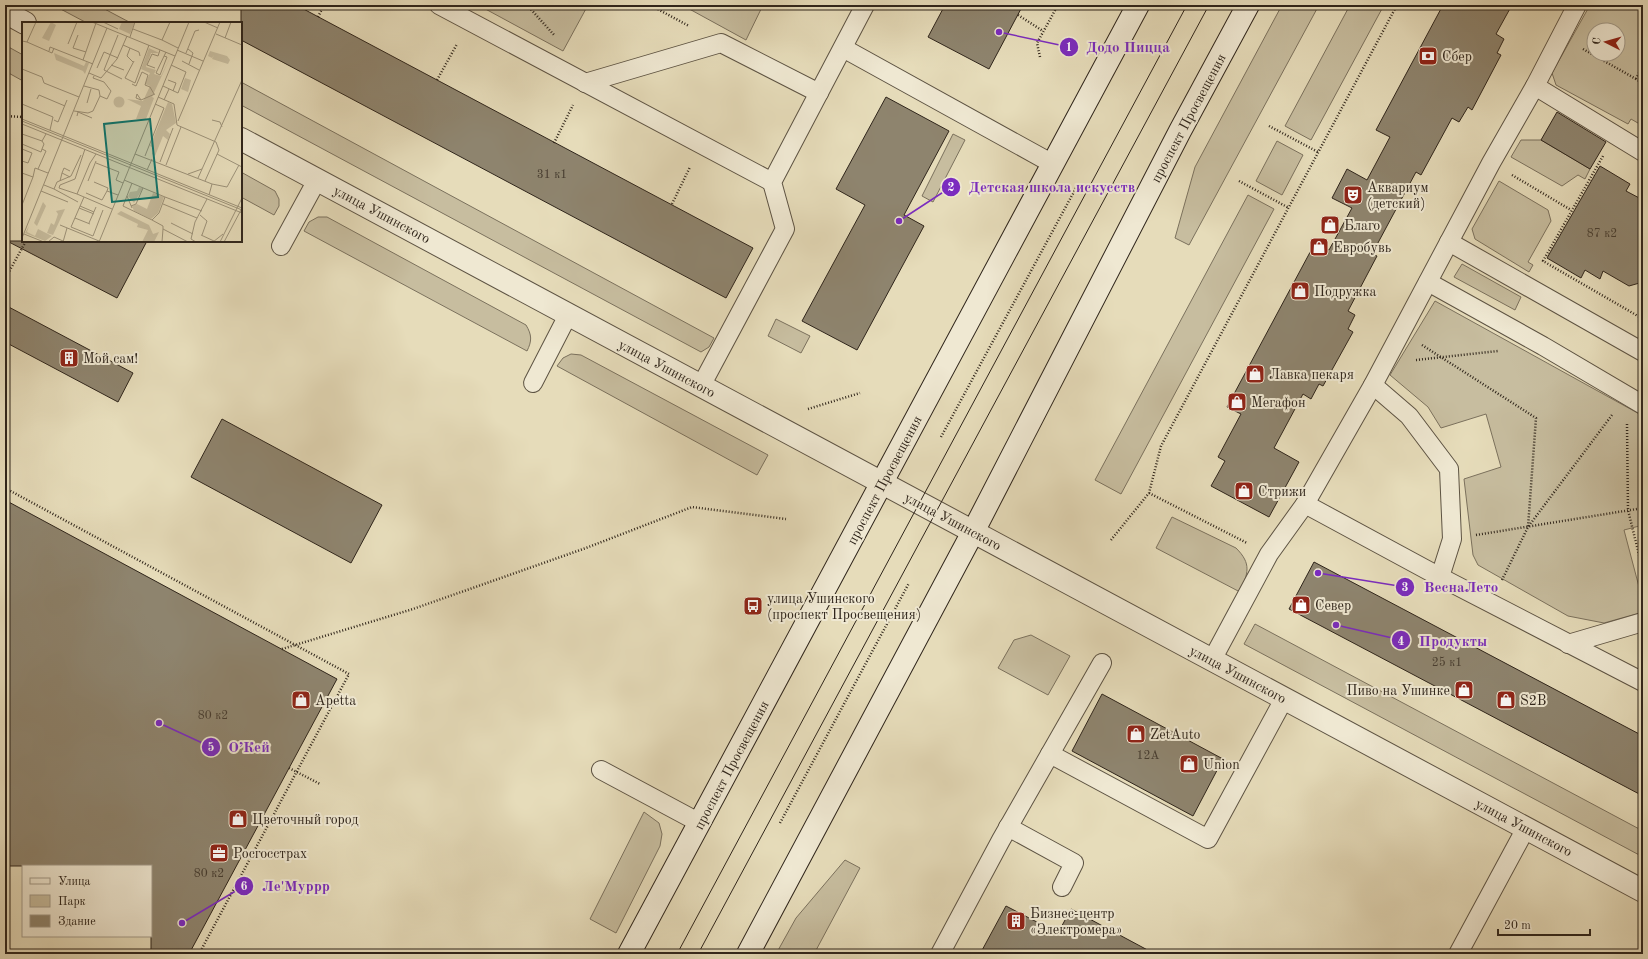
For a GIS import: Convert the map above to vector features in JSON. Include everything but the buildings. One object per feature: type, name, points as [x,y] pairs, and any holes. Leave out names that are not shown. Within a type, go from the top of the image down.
[{"type":"main road","name":"проспект Просвещения","points":[[629,954],[1138,5]]},
{"type":"main road","name":"проспект Просвещения","points":[[748,954],[973,532],[1180,131],[1248,5]]},
{"type":"main road","points":[[5,12],[23,22]]},
{"type":"main road","name":"улица Ушинского","points":[[242,140],[1643,891]]},
{"type":"lane","points":[[439,5],[772,182]]},
{"type":"lane","points":[[701,386],[785,229],[772,182],[864,5]]},
{"type":"lane","points":[[1212,660],[1269,554],[1305,504],[1373,385],[1576,5]]},
{"type":"lane","points":[[584,83],[721,43],[819,94]]},
{"type":"lane","points":[[842,48],[1053,164]]},
{"type":"lane","points":[[1534,86],[1643,152]]},
{"type":"lane","points":[[281,246],[317,180]]},
{"type":"lane","points":[[1449,242],[1643,352]]},
{"type":"lane","points":[[1428,282],[1543,346],[1643,405]]},
{"type":"lane","points":[[533,383],[568,315]]},
{"type":"lane","points":[[1373,385],[1409,416],[1449,469],[1452,539],[1440,577]]},
{"type":"lane","points":[[1305,504],[1440,577],[1643,682]]},
{"type":"lane","points":[[1568,644],[1643,622]]},
{"type":"lane","points":[[940,954],[1008,827],[1102,663]]},
{"type":"lane","points":[[1050,754],[1208,839],[1284,698]]},
{"type":"lane","points":[[601,770],[700,823]]},
{"type":"lane","points":[[1008,827],[1074,863],[1062,887]]},
{"type":"lane","points":[[1458,954],[1526,828]]},
{"type":"path","points":[[318,17],[324,5]]},
{"type":"path","points":[[650,5],[721,43]]},
{"type":"path","points":[[1040,57],[1036,43],[1058,5]]},
{"type":"path","points":[[1112,540],[1149,493],[1161,446],[1397,5]]},
{"type":"path","points":[[1018,15],[1043,31]]},
{"type":"path","points":[[437,80],[468,21]]},
{"type":"path","points":[[1560,36],[1643,83]]},
{"type":"path","points":[[1636,79],[1643,66]]},
{"type":"path","points":[[554,142],[584,83]]},
{"type":"path","points":[[5,116],[22,117]]},
{"type":"path","points":[[1269,126],[1318,152]]},
{"type":"path","points":[[672,204],[702,144]]},
{"type":"path","points":[[1491,163],[1571,210]]},
{"type":"path","points":[[1597,167],[1543,261],[1643,319]]},
{"type":"path","points":[[1239,181],[1288,208]]},
{"type":"path","points":[[941,438],[1076,188]]},
{"type":"path","points":[[5,279],[25,242]]},
{"type":"path","points":[[1402,331],[1536,418],[1528,527]]},
{"type":"path","points":[[1385,362],[1443,358],[1543,346]]},
{"type":"path","points":[[808,410],[860,393]]},
{"type":"path","points":[[1627,396],[1628,510],[1643,571]]},
{"type":"path","points":[[1490,603],[1528,527],[1627,396]]},
{"type":"path","points":[[5,488],[349,674],[199,954]]},
{"type":"path","points":[[1149,493],[1269,554]]},
{"type":"path","points":[[282,649],[413,609],[586,548],[692,507],[786,519]]},
{"type":"path","points":[[1452,539],[1643,508]]},
{"type":"path","points":[[780,823],[909,583]]},
{"type":"path","points":[[289,768],[320,784]]},
{"type":"green space","points":[[53,5],[97,5],[129,22],[85,22]]},
{"type":"green space","points":[[478,5],[588,5],[563,51]]},
{"type":"green space","points":[[682,5],[763,5],[746,40]]},
{"type":"green space","points":[[1282,5],[1319,5],[1189,245],[1175,238],[1195,167]]},
{"type":"green space","points":[[1350,5],[1384,5],[1311,140],[1285,126]]},
{"type":"green space","points":[[1590,5],[1643,5],[1643,126],[1631,119],[1628,124],[1556,85],[1552,73]]},
{"type":"green space","points":[[5,45],[22,54],[22,80],[5,71]]},
{"type":"green space","points":[[242,83],[714,338],[709,347],[701,352],[242,106]]},
{"type":"green space","points":[[953,134],[965,140],[933,202],[922,196]]},
{"type":"green space","points":[[1521,140],[1541,140],[1590,169],[1585,179],[1578,175],[1562,186],[1511,157]]},
{"type":"green space","points":[[1277,141],[1303,155],[1282,195],[1256,181]]},
{"type":"green space","points":[[242,173],[275,191],[279,199],[279,206],[274,215],[242,198]]},
{"type":"green space","points":[[1499,181],[1548,210],[1551,221],[1528,262],[1533,265],[1529,272],[1475,239],[1472,229]]},
{"type":"green space","points":[[1248,195],[1274,209],[1121,494],[1095,480]]},
{"type":"green space","points":[[318,217],[327,217],[526,325],[531,338],[527,351],[304,231],[309,222]]},
{"type":"green space","points":[[1462,264],[1521,297],[1515,310],[1454,277]]},
{"type":"green space","points":[[1435,301],[1643,416],[1643,525],[1624,530],[1643,602],[1643,612],[1604,623],[1568,616],[1478,565],[1473,555],[1464,479],[1501,467],[1486,414],[1441,428],[1428,407],[1390,375]]},
{"type":"green space","points":[[776,319],[810,336],[801,353],[768,336]]},
{"type":"green space","points":[[571,354],[581,355],[768,455],[757,475],[557,366],[563,358]]},
{"type":"green space","points":[[1172,517],[1236,548],[1244,559],[1247,569],[1240,592],[1156,548]]},
{"type":"green space","points":[[1255,624],[1643,831],[1643,857],[1244,644]]},
{"type":"green space","points":[[1031,635],[1070,656],[1048,695],[998,668],[1014,640]]},
{"type":"green space","points":[[644,812],[659,823],[662,834],[660,846],[616,933],[590,919]]},
{"type":"green space","points":[[845,860],[860,868],[814,954],[776,954],[796,918]]},
{"type":"tram line","points":[[677,954],[1187,5]]},
{"type":"tram line","points":[[698,954],[1209,5]]},
{"type":"place","name":"Додо Пицца","points":[[999,32]]},
{"type":"place","name":"Сбер","points":[[1428,56]]},
{"type":"place","name":"Аквариум (детский)","points":[[1353,195]]},
{"type":"place","name":"Детская школа искусств","points":[[899,221]]},
{"type":"place","name":"Благо","points":[[1330,225]]},
{"type":"place","name":"Евробувь","points":[[1319,247]]},
{"type":"place","name":"Подружка","points":[[1300,291]]},
{"type":"place","name":"Мой сам!","points":[[69,358]]},
{"type":"place","name":"Лавка пекаря","points":[[1255,374]]},
{"type":"place","name":"Мегафон","points":[[1237,402]]},
{"type":"place","name":"Стрижи","points":[[1244,491]]},
{"type":"place","name":"ВеснаЛето","points":[[1318,573]]},
{"type":"place","name":"Север","points":[[1301,605]]},
{"type":"place","name":"улица Ушинского (проспект Просвещения)","points":[[753,606]]},
{"type":"place","name":"Продукты","points":[[1336,625]]},
{"type":"place","name":"Пиво на Ушинке","points":[[1464,690]]},
{"type":"place","name":"Apetta","points":[[301,700]]},
{"type":"place","name":"S2B","points":[[1506,700]]},
{"type":"place","name":"О’Кей","points":[[159,723]]},
{"type":"place","name":"ZetAuto","points":[[1136,734]]},
{"type":"place","name":"Union","points":[[1189,764]]},
{"type":"place","name":"Цветочный город","points":[[238,819]]},
{"type":"place","name":"Росгосстрах","points":[[219,853]]},
{"type":"place","name":"Бизнес-центр «Электромера»","points":[[1016,921]]},
{"type":"place","name":"Ле'Муррр","points":[[182,923]]}]
